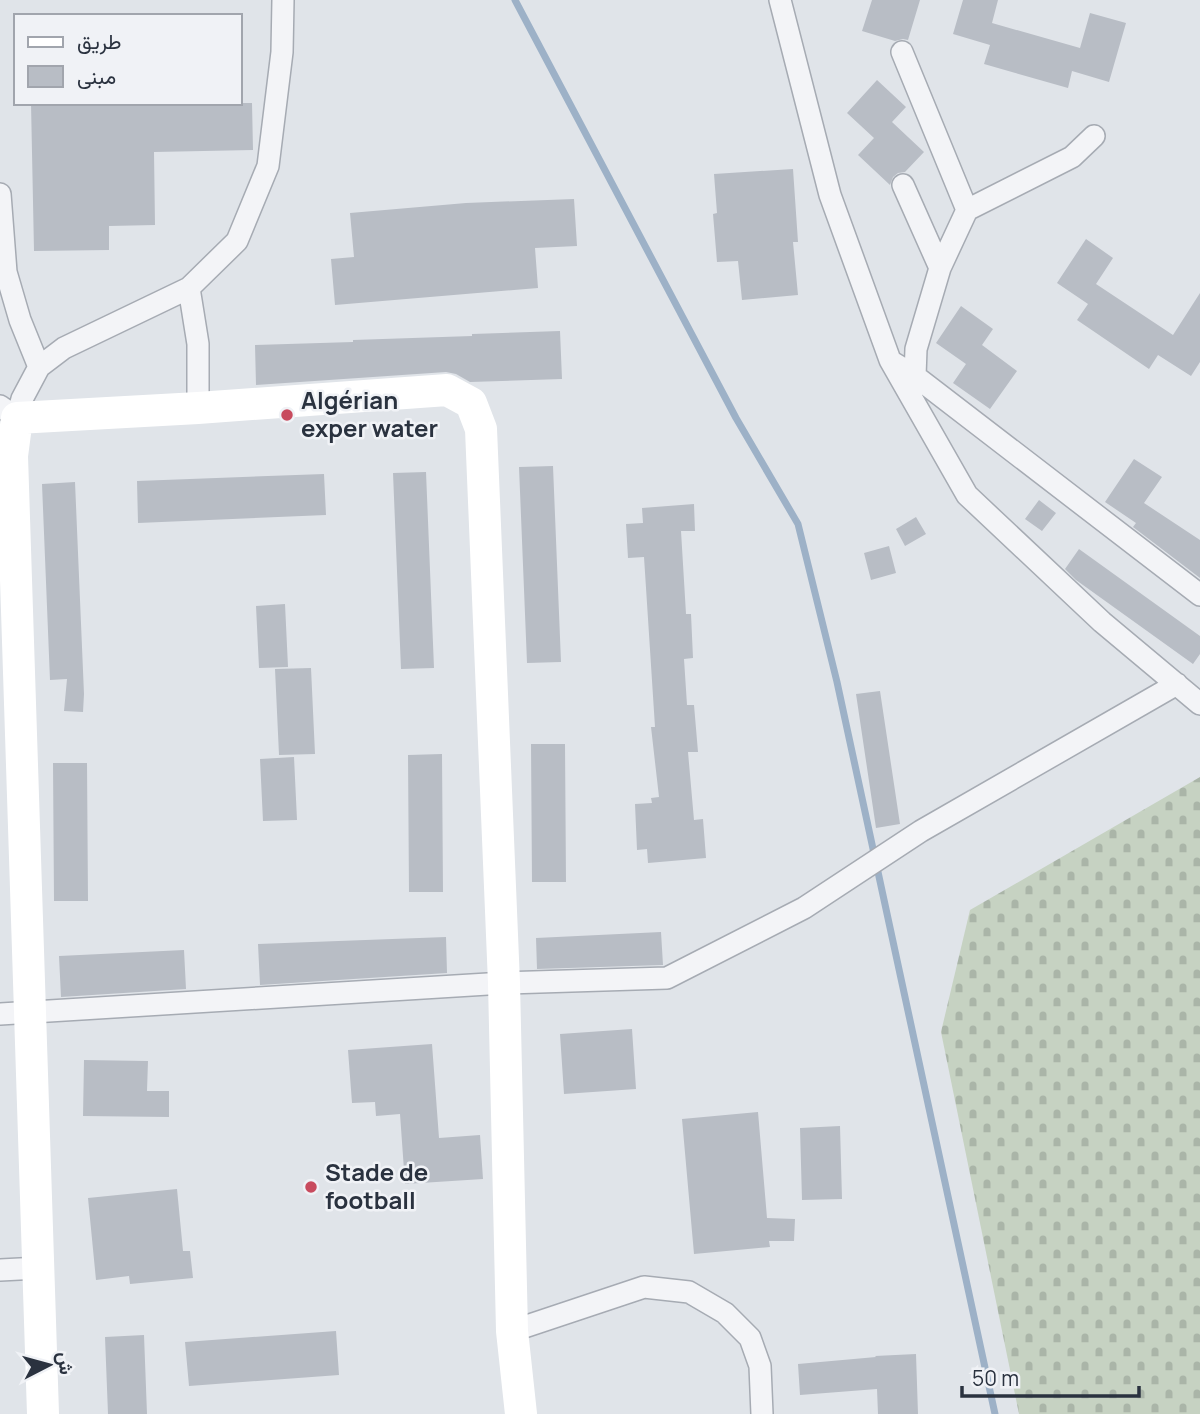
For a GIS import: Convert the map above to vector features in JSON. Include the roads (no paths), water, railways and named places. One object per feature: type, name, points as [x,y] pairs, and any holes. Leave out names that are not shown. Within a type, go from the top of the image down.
[{"type":"street","points":[[43,1414],[9,412],[22,399],[39,367],[64,348],[189,288],[237,241],[268,166],[282,52],[283,0]]},
{"type":"street","points":[[780,0],[830,195],[890,360],[967,495],[1102,622],[1200,704]]},
{"type":"street","points":[[902,52],[967,210]]},
{"type":"street","points":[[915,376],[916,349],[940,268],[967,210],[1072,157],[1094,136]]},
{"type":"street","points":[[903,185],[940,268]]},
{"type":"street","points":[[0,194],[6,272],[20,320],[39,367]]},
{"type":"street","points":[[189,288],[198,344],[198,408]]},
{"type":"street","points":[[890,360],[915,376],[1200,595]]},
{"type":"street","points":[[9,412],[198,408],[447,390],[471,403],[481,429],[504,984],[512,1331],[521,1414]]},
{"type":"street","points":[[0,1014],[504,984],[667,978],[804,908],[921,831],[1177,684]]},
{"type":"street","points":[[0,1270],[39,1268]]},
{"type":"street","points":[[512,1331],[644,1287],[689,1292],[725,1313],[750,1338],[760,1366],[762,1414]]},
{"type":"waterway","points":[[515,0],[736,418],[798,524],[837,682],[995,1414]]},
{"type":"place","name":"Algérian exper water","points":[[287,415]]},
{"type":"place","name":"Stade de football","points":[[311,1187]]}]
